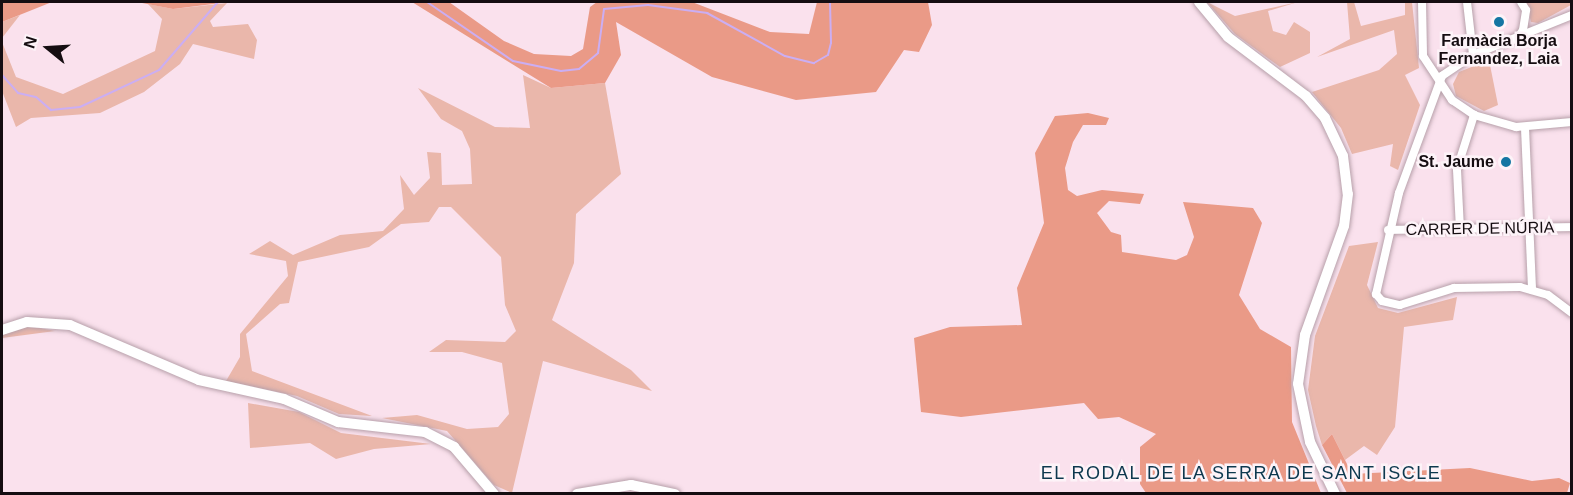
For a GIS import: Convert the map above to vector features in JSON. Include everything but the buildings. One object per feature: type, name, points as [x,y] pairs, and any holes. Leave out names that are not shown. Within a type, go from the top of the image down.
[{"type":"main road","points":[[1198,2],[1228,37],[1306,96],[1332,130],[1342,156],[1346,220],[1305,335],[1298,384],[1310,442],[1335,494]]},
{"type":"main road","points":[[2,330],[27,322],[70,326],[199,380],[284,399],[338,422],[425,432],[454,447],[494,494]]},
{"type":"main road","points":[[577,494],[631,485],[675,494]]},
{"type":"street","points":[[1422,2],[1423,56],[1437,83],[1474,115],[1525,128],[1572,122]]},
{"type":"street","points":[[1467,2],[1473,55]]},
{"type":"street","points":[[1515,41],[1523,30],[1526,10],[1521,2]]},
{"type":"street","points":[[1572,15],[1515,41],[1473,55],[1437,83],[1388,230],[1376,294],[1382,301],[1400,305],[1454,288],[1532,291],[1572,314]]},
{"type":"street","points":[[1460,229],[1457,170],[1474,115]]},
{"type":"street","points":[[1525,128],[1532,291]]},
{"type":"street","name":"CARRER DE NÚRIA","points":[[1388,230],[1572,227]]},
{"type":"shaded area","points":[[2,2],[52,2],[2,22]]},
{"type":"shaded area","points":[[137,2],[229,2],[173,9]]},
{"type":"shaded area","points":[[412,2],[449,2],[504,41],[534,54],[571,56],[583,49],[590,7],[597,2],[692,2],[770,32],[809,34],[817,2],[928,2],[932,25],[919,52],[904,50],[876,92],[796,100],[712,77],[616,22],[621,55],[605,83],[551,88]]},
{"type":"shaded area","points":[[1207,2],[1235,16],[1298,2],[1268,11],[1273,31],[1286,35],[1294,22],[1310,32],[1310,53],[1280,67],[1235,34]]},
{"type":"shaded area","points":[[1347,2],[1354,2],[1361,26],[1405,15],[1405,2],[1412,2],[1419,68],[1405,75],[1420,105],[1398,170],[1390,166],[1393,144],[1352,154],[1341,128],[1312,92],[1379,70],[1397,54],[1394,30],[1317,57],[1350,39]]},
{"type":"shaded area","points":[[1526,2],[1571,2],[1571,5],[1538,23],[1531,22]]},
{"type":"shaded area","points":[[227,3],[210,21],[213,27],[248,24],[257,40],[254,59],[193,44],[180,64],[144,92],[100,113],[31,118],[16,127],[2,91],[2,42],[16,77],[63,94],[155,51],[162,19],[148,4],[173,9]]},
{"type":"shaded area","points":[[20,15],[2,38],[2,22]]},
{"type":"shaded area","points":[[1489,60],[1498,105],[1484,111],[1456,96],[1453,84],[1459,72]]},
{"type":"shaded area","points":[[523,75],[551,88],[605,83],[621,174],[576,214],[574,263],[552,320],[631,370],[652,391],[543,361],[512,493],[494,485],[447,431],[382,418],[417,415],[467,429],[498,427],[509,414],[502,363],[462,352],[429,352],[446,340],[505,342],[516,331],[505,305],[501,257],[451,207],[439,207],[429,222],[401,224],[369,247],[298,262],[289,303],[280,304],[246,334],[252,371],[372,416],[339,414],[297,396],[226,381],[240,357],[240,334],[288,276],[286,261],[249,254],[270,241],[293,255],[340,235],[383,231],[404,209],[400,175],[414,195],[430,178],[427,152],[441,153],[442,185],[472,184],[470,149],[462,131],[441,119],[418,88],[495,127],[530,128]]},
{"type":"shaded area","points":[[1088,113],[1109,118],[1106,125],[1083,125],[1073,142],[1065,168],[1068,190],[1077,196],[1102,190],[1144,194],[1140,204],[1109,201],[1097,213],[1111,232],[1121,235],[1122,252],[1176,260],[1187,255],[1194,237],[1183,202],[1253,208],[1262,223],[1239,295],[1260,329],[1291,347],[1292,422],[1321,493],[1146,493],[1140,484],[1140,447],[1156,434],[1119,417],[1098,419],[1084,403],[961,417],[921,412],[914,338],[950,327],[1022,325],[1017,288],[1044,223],[1035,153],[1055,116]]},
{"type":"shaded area","points":[[1378,242],[1367,285],[1378,308],[1398,313],[1457,297],[1453,320],[1404,327],[1395,427],[1377,455],[1364,446],[1345,460],[1332,434],[1322,445],[1316,426],[1308,390],[1315,336],[1349,246]]},
{"type":"shaded area","points":[[29,326],[55,331],[2,338],[2,332]]},
{"type":"shaded area","points":[[248,403],[299,412],[341,433],[431,444],[374,449],[336,459],[310,443],[250,448]]},
{"type":"shaded area","points":[[1332,434],[1352,474],[1470,468],[1532,481],[1559,478],[1570,483],[1567,493],[1347,493],[1322,445]]},
{"type":"waterway","points":[[2,75],[18,93],[36,97],[51,110],[80,107],[159,70],[218,2]]},
{"type":"waterway","points":[[427,2],[513,61],[561,71],[579,69],[598,53],[604,9],[648,5],[707,13],[785,56],[814,63],[828,55],[831,43],[830,2]]},
{"type":"place","name":"Farmàcia Borja Fernandez, Laia","points":[[1499,22]]},
{"type":"place","name":"St. Jaume","points":[[1506,162]]},
{"type":"district","name":"EL RODAL DE LA SERRA DE SANT ISCLE","points":[[1241,473]]}]
